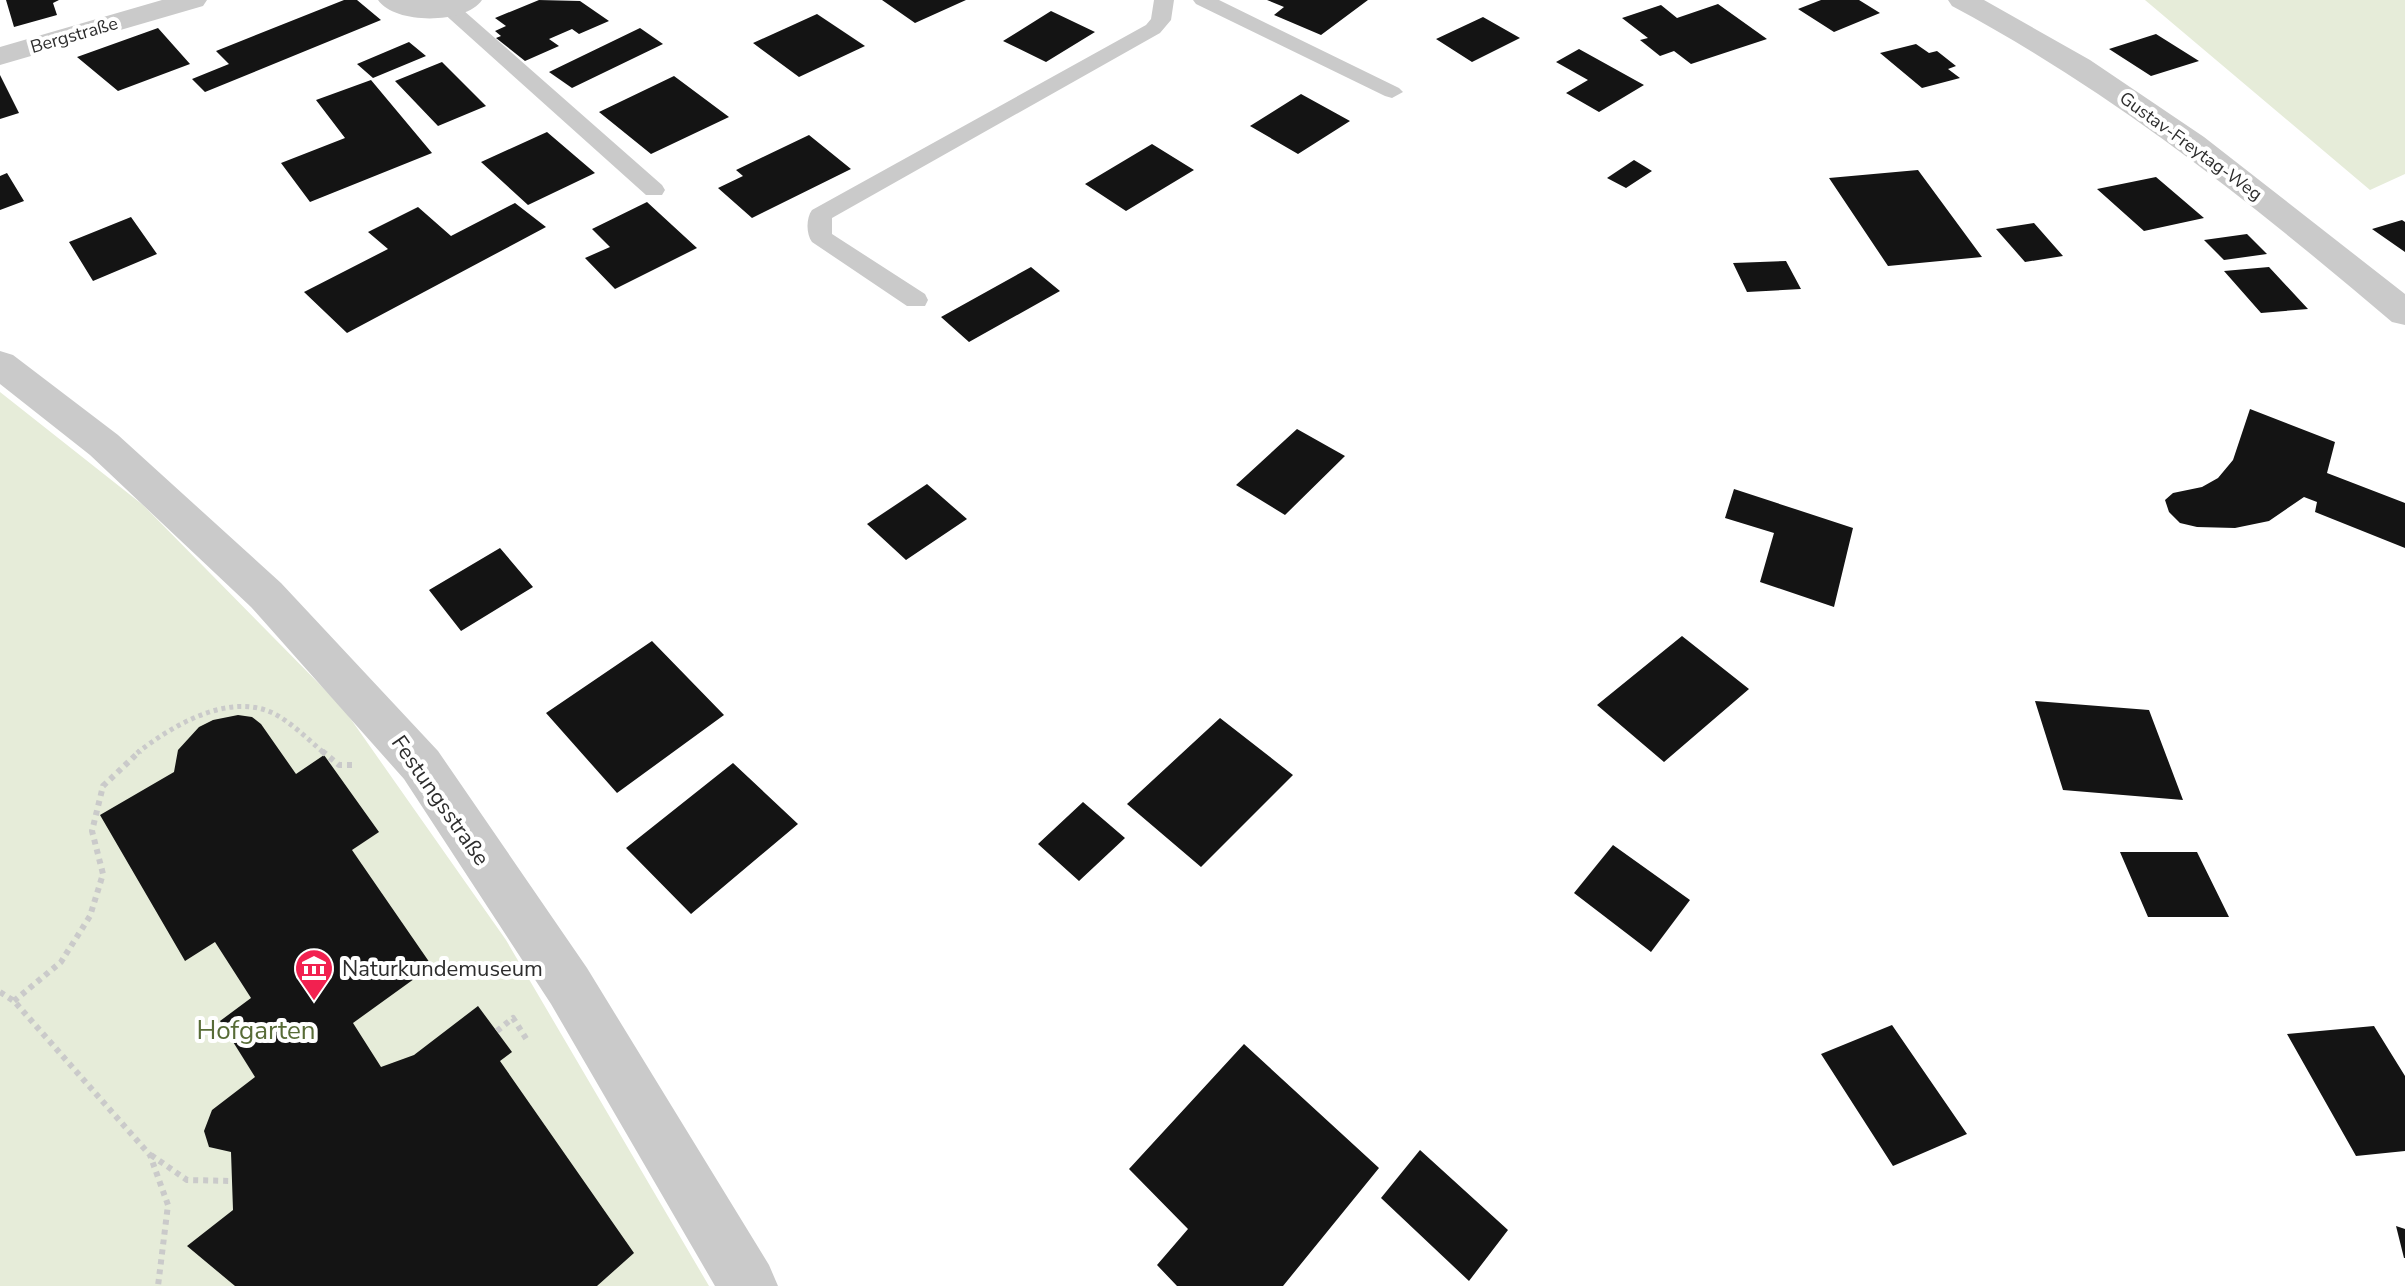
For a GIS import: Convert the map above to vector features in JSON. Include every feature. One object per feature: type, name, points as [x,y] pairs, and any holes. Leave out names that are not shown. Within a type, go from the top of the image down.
[{"type":"street","name":"Bergstraße","points":[[0,56],[193,0]]},
{"type":"street","points":[[392,0],[414,11],[458,4]]},
{"type":"street","name":"Gustav-Freytag-Weg","points":[[1962,0],[2027,32],[2090,72],[2291,219],[2405,313]]},
{"type":"street","name":"Festungsstraße","points":[[0,364],[104,445],[266,595],[421,765],[569,986],[748,1286]]},
{"type":"lane","points":[[916,300],[820,237],[820,215],[1153,29],[1161,20],[1164,0]]},
{"type":"lane","points":[[1203,0],[1392,92]]},
{"type":"lane","points":[[458,4],[654,190]]},
{"type":"path","points":[[14,1001],[61,962],[90,916],[103,874],[92,831],[103,786],[128,760],[165,731],[201,715],[230,708],[259,709],[279,716],[339,765]]},
{"type":"path","points":[[0,992],[14,1001],[150,1155],[187,1180],[232,1181]]},
{"type":"path","points":[[497,1031],[513,1018],[527,1040]]},
{"type":"path","points":[[150,1155],[168,1205],[158,1286]]},
{"type":"green space","points":[[2145,0],[2405,0],[2405,174],[2370,190]]},
{"type":"green space","name":"Hofgarten","points":[[0,392],[143,505],[343,708],[506,940],[709,1286],[0,1286]]},
{"type":"building","points":[[6,0],[59,0],[53,3],[57,15],[14,27]]},
{"type":"building","points":[[344,0],[357,0],[381,20],[205,92],[192,79],[229,64],[216,51]]},
{"type":"building","points":[[539,0],[580,1],[609,21],[579,34],[572,29],[549,39],[559,46],[525,61],[496,38],[501,36],[495,31],[506,26],[495,18]]},
{"type":"building","points":[[882,0],[966,0],[915,23]]},
{"type":"building","points":[[1267,0],[1368,0],[1321,35],[1274,15],[1284,7]]},
{"type":"building","points":[[1821,0],[1859,0],[1880,13],[1834,32],[1798,9]]},
{"type":"building","points":[[1718,4],[1767,39],[1691,64],[1674,51],[1660,56],[1640,40],[1648,38],[1622,18],[1661,5],[1677,18]]},
{"type":"building","points":[[1051,11],[1095,32],[1046,62],[1003,41]]},
{"type":"building","points":[[817,14],[865,46],[799,77],[753,43]]},
{"type":"building","points":[[1483,17],[1520,38],[1472,62],[1436,39]]},
{"type":"building","points":[[158,28],[190,64],[118,91],[77,57]]},
{"type":"building","points":[[640,28],[663,44],[572,88],[549,72]]},
{"type":"building","points":[[2156,34],[2199,61],[2151,76],[2109,49]]},
{"type":"building","points":[[409,42],[426,56],[373,78],[357,64]]},
{"type":"building","points":[[1916,44],[1929,53],[1937,51],[1956,66],[1948,69],[1960,78],[1922,88],[1880,53]]},
{"type":"building","points":[[1579,49],[1644,85],[1599,112],[1566,93],[1588,80],[1556,62]]},
{"type":"building","points":[[442,62],[486,106],[438,126],[395,81]]},
{"type":"building","points":[[0,75],[19,113],[0,119]]},
{"type":"building","points":[[674,76],[729,117],[651,154],[599,112]]},
{"type":"building","points":[[371,80],[432,153],[310,202],[281,163],[345,138],[316,100]]},
{"type":"building","points":[[1301,94],[1350,121],[1298,154],[1250,126]]},
{"type":"building","points":[[547,132],[595,173],[528,205],[481,162]]},
{"type":"building","points":[[809,135],[851,169],[752,218],[718,188],[743,176],[736,170]]},
{"type":"building","points":[[1152,144],[1194,170],[1126,211],[1085,184]]},
{"type":"building","points":[[1634,160],[1652,171],[1626,188],[1607,178]]},
{"type":"building","points":[[1918,170],[1982,257],[1888,266],[1829,178]]},
{"type":"building","points":[[7,173],[24,201],[0,210],[0,176]]},
{"type":"building","points":[[2156,177],[2204,218],[2144,231],[2097,189]]},
{"type":"building","points":[[647,202],[697,248],[615,289],[585,258],[610,247],[592,229]]},
{"type":"building","points":[[515,203],[546,227],[347,333],[304,292],[388,249],[368,232],[418,207],[451,236]]},
{"type":"building","points":[[131,217],[157,254],[93,281],[69,242]]},
{"type":"building","points":[[2402,220],[2405,222],[2405,252],[2372,229]]},
{"type":"building","points":[[2034,223],[2063,256],[2025,262],[1996,229]]},
{"type":"building","points":[[2247,234],[2267,254],[2224,260],[2204,240]]},
{"type":"building","points":[[1786,261],[1801,289],[1747,292],[1733,263]]},
{"type":"building","points":[[1031,267],[1060,291],[969,342],[941,317]]},
{"type":"building","points":[[2269,267],[2308,309],[2261,313],[2224,271]]},
{"type":"building","points":[[2250,409],[2335,442],[2327,473],[2405,503],[2405,548],[2315,512],[2317,502],[2304,497],[2269,521],[2235,528],[2197,527],[2180,523],[2169,512],[2165,500],[2173,493],[2202,487],[2218,478],[2233,460]]},
{"type":"building","points":[[1297,429],[1345,456],[1285,515],[1236,485]]},
{"type":"building","points":[[927,484],[967,519],[906,560],[867,524]]},
{"type":"building","points":[[1734,489],[1853,528],[1834,607],[1760,582],[1774,533],[1725,518]]},
{"type":"building","points":[[500,548],[533,587],[461,631],[429,590]]},
{"type":"building","points":[[1682,636],[1749,689],[1664,762],[1597,705]]},
{"type":"building","points":[[652,641],[724,715],[617,793],[546,713]]},
{"type":"building","points":[[2035,701],[2149,710],[2183,800],[2063,790]]},
{"type":"building","name":"Naturkundemuseum","points":[[238,715],[252,717],[261,724],[296,774],[324,755],[379,832],[352,850],[432,966],[353,1023],[381,1067],[414,1055],[478,1006],[512,1052],[500,1061],[634,1253],[597,1286],[235,1286],[187,1246],[233,1210],[231,1152],[209,1147],[204,1131],[212,1110],[255,1077],[220,1021],[251,998],[215,942],[185,961],[100,815],[174,772],[178,750],[199,727],[213,720]]},
{"type":"building","points":[[1220,718],[1293,775],[1201,867],[1127,804]]},
{"type":"building","points":[[733,763],[798,824],[691,914],[626,848]]},
{"type":"building","points":[[1083,802],[1125,838],[1079,881],[1038,844]]},
{"type":"building","points":[[1613,845],[1690,900],[1651,952],[1574,893]]},
{"type":"building","points":[[2120,852],[2197,852],[2229,917],[2148,917]]},
{"type":"building","points":[[1892,1025],[1967,1134],[1893,1166],[1821,1054]]},
{"type":"building","points":[[2374,1026],[2405,1076],[2405,1151],[2356,1156],[2287,1034]]},
{"type":"building","points":[[1244,1044],[1379,1168],[1283,1286],[1177,1286],[1157,1265],[1188,1229],[1129,1169]]},
{"type":"building","points":[[1420,1150],[1508,1230],[1469,1281],[1381,1198]]},
{"type":"building","points":[[2396,1226],[2405,1229],[2405,1258],[2404,1258]]},
{"type":"place","name":"Naturkundemuseum","points":[[314,1002]]}]
